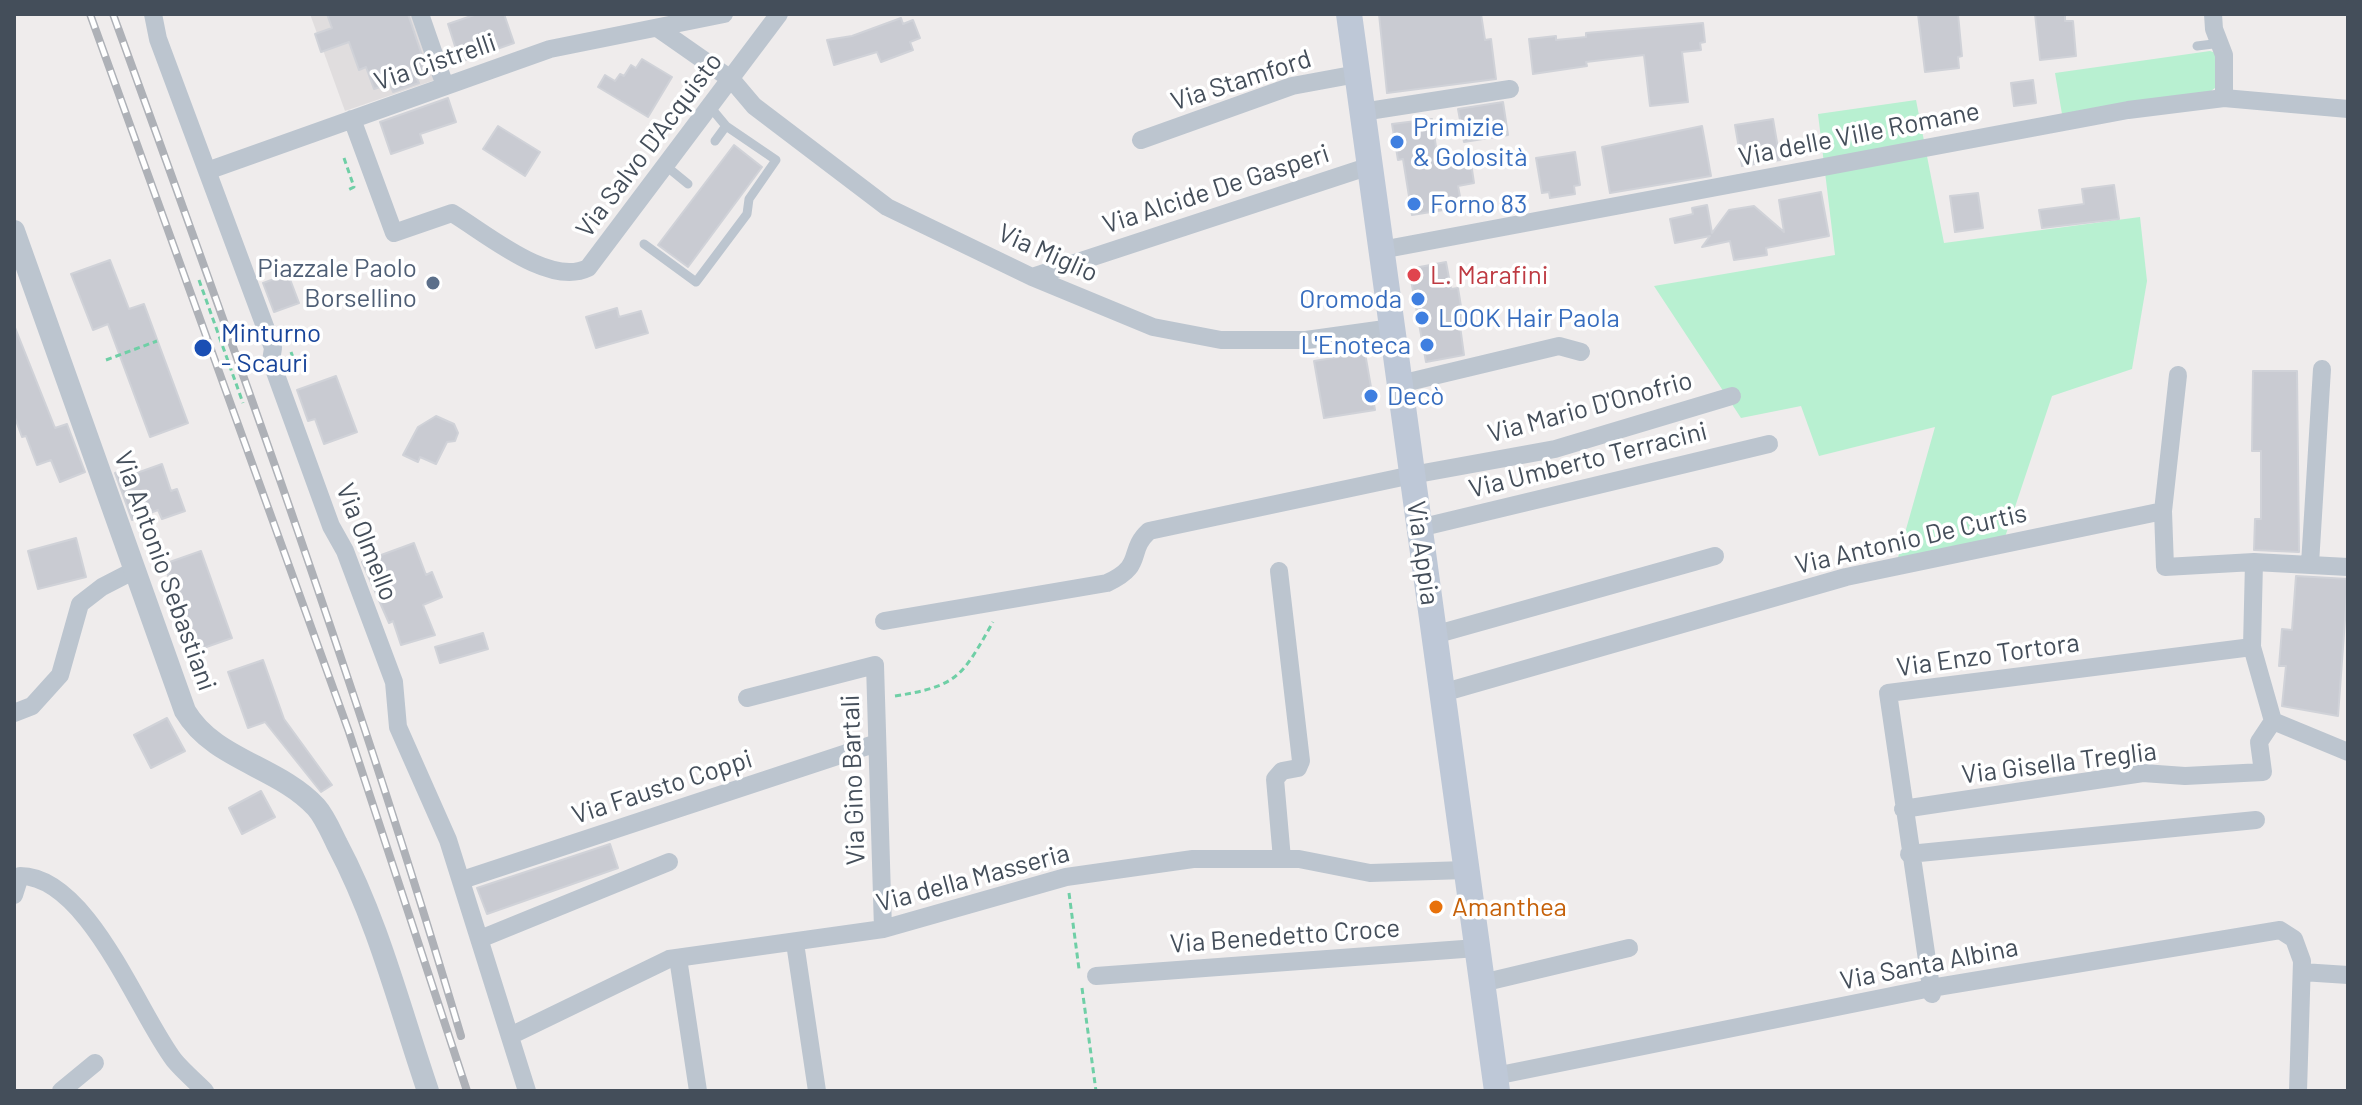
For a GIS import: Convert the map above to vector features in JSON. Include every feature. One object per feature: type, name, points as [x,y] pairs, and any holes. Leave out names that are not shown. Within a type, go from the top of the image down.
[{"type":"main road","name":"Via Appia","points":[[1349,14],[1496,1083]]},
{"type":"street","name":"Via Olmello","points":[[153,14],[158,39],[273,348],[271,361],[331,526],[345,551],[394,682],[398,727],[408,756],[425,784],[462,880],[527,1091]]},
{"type":"street","points":[[420,14],[445,86]]},
{"type":"street","name":"Via Cistrelli","points":[[352,119],[550,49],[724,14]]},
{"type":"street","name":"Via Salvo D'Acquisto","points":[[352,119],[394,233],[452,213],[550,272],[574,275],[588,268],[779,14]]},
{"type":"street","points":[[2213,14],[2214,29],[2221,43],[2224,98]]},
{"type":"street","name":"Via Miglio","points":[[659,29],[732,80],[754,106],[887,207],[1032,277],[1153,327],[1221,340],[1306,340],[1392,328]]},
{"type":"street","name":"Via Stamford","points":[[1141,140],[1292,86],[1357,74]]},
{"type":"street","points":[[1362,112],[1510,89]]},
{"type":"street","name":"Via delle Ville Romane","points":[[1381,250],[2128,110],[2224,98],[2348,109]]},
{"type":"street","points":[[207,171],[352,119]]},
{"type":"street","name":"Via Alcide De Gasperi","points":[[1032,277],[1370,166]]},
{"type":"street","name":"Via Antonio Sebastiani","points":[[14,231],[20,269],[135,570],[185,711],[195,728],[209,741],[286,781],[318,809],[355,878],[428,1091]]},
{"type":"street","points":[[1400,384],[1559,346],[1581,352]]},
{"type":"street","points":[[2310,564],[2322,369]]},
{"type":"street","points":[[2178,375],[2163,511],[2165,567],[2254,562],[2348,567]]},
{"type":"street","name":"Via Mario D'Onofrio","points":[[884,621],[1107,583],[1126,574],[1136,562],[1140,540],[1149,531],[1412,475],[1555,449],[1732,396]]},
{"type":"street","name":"Via Umberto Terracini","points":[[1419,528],[1769,444]]},
{"type":"street","name":"Via Antonio De Curtis","points":[[1442,693],[1846,577],[2163,511]]},
{"type":"street","points":[[1434,635],[1715,556]]},
{"type":"street","points":[[2254,562],[2252,647],[2273,721],[2348,752]]},
{"type":"street","points":[[14,713],[32,706],[60,675],[80,604],[102,587],[135,570]]},
{"type":"street","points":[[1279,571],[1301,761],[1298,768],[1282,771],[1275,779],[1282,859]]},
{"type":"street","name":"Via Enzo Tortora","points":[[1931,991],[1888,693],[2252,647]]},
{"type":"street","name":"Via Gino Bartali","points":[[747,698],[875,665],[883,929]]},
{"type":"street","name":"Via Gisella Treglia","points":[[1903,809],[2143,773],[2185,776],[2263,772],[2259,742],[2273,721]]},
{"type":"street","name":"Via Fausto Coppi","points":[[462,880],[877,743]]},
{"type":"street","points":[[1909,854],[2256,820]]},
{"type":"street","name":"Via della Masseria","points":[[510,1036],[678,958],[883,929],[1066,877],[1193,859],[1282,859],[1370,873],[1466,870]]},
{"type":"street","points":[[480,939],[669,862]]},
{"type":"street","points":[[14,895],[20,876],[34,876],[76,907],[97,931],[174,1060],[205,1091]]},
{"type":"street","name":"Via Santa Albina","points":[[1496,1083],[1931,991],[2280,930],[2294,939],[2302,972]]},
{"type":"street","points":[[795,943],[817,1091]]},
{"type":"street","name":"Via Benedetto Croce","points":[[1096,976],[1477,948]]},
{"type":"street","points":[[1482,983],[1629,948]]},
{"type":"street","points":[[678,958],[698,1091]]},
{"type":"street","points":[[2298,1091],[2302,972],[2348,975]]},
{"type":"street","points":[[61,1091],[95,1063]]},
{"type":"lane","points":[[2197,46],[2221,43]]},
{"type":"lane","points":[[644,244],[696,282],[747,214],[749,199],[776,160],[726,126],[711,108]]},
{"type":"lane","points":[[715,141],[726,126]]},
{"type":"lane","points":[[666,166],[688,184]]},
{"type":"path","points":[[344,158],[354,187],[348,190]]},
{"type":"path","points":[[199,280],[243,403]]},
{"type":"path","points":[[106,360],[157,341]]},
{"type":"path","points":[[291,352],[297,368]]},
{"type":"path","points":[[876,700],[931,691],[951,682],[966,669],[1005,601]]},
{"type":"shaded area","points":[[310,14],[412,14],[435,80],[345,111]]},
{"type":"green space","points":[[2210,51],[2216,53],[2215,88],[2211,91],[2062,114],[2055,73]]},
{"type":"green space","points":[[1916,100],[1944,243],[2140,217],[2147,281],[2132,369],[2052,396],[2005,537],[1897,561],[1935,427],[1819,456],[1801,406],[1741,418],[1654,286],[1835,255],[1818,114]]},
{"type":"building","points":[[327,14],[408,14],[428,73],[416,77],[419,83],[393,92],[390,84],[374,89],[366,67],[359,70],[349,42],[321,52],[315,34],[332,28]]},
{"type":"building","points":[[477,14],[504,14],[514,43],[460,62],[448,24]]},
{"type":"building","points":[[1379,14],[1481,14],[1485,40],[1491,39],[1496,79],[1387,93]]},
{"type":"building","points":[[1918,14],[1958,14],[1962,56],[1958,57],[1959,68],[1925,72]]},
{"type":"building","points":[[2035,14],[2065,14],[2065,21],[2073,21],[2076,56],[2040,60]]},
{"type":"building","points":[[901,18],[903,24],[913,20],[920,38],[910,42],[913,50],[881,62],[877,52],[834,65],[827,40],[852,36]]},
{"type":"building","points":[[1703,23],[1705,42],[1700,43],[1701,50],[1682,52],[1688,102],[1650,106],[1644,55],[1586,62],[1587,66],[1533,74],[1529,39],[1556,36],[1556,40],[1586,37],[1586,33]]},
{"type":"building","points":[[642,59],[672,77],[648,117],[598,87],[605,75],[615,81],[620,74],[624,76],[631,65],[636,68]]},
{"type":"building","points":[[2033,80],[2036,103],[2014,106],[2011,83]]},
{"type":"building","points":[[448,98],[456,122],[420,134],[423,143],[391,154],[380,122]]},
{"type":"building","points":[[1503,102],[1508,135],[1464,142],[1458,109]]},
{"type":"building","points":[[1432,119],[1439,168],[1471,163],[1474,183],[1458,186],[1462,207],[1412,215],[1403,159],[1398,160],[1392,124]]},
{"type":"building","points":[[1773,119],[1780,160],[1742,166],[1735,125]]},
{"type":"building","points":[[498,126],[540,152],[525,176],[483,149]]},
{"type":"building","points":[[1702,126],[1711,176],[1610,193],[1602,147]]},
{"type":"building","points":[[734,145],[762,167],[688,267],[658,245]]},
{"type":"building","points":[[1575,152],[1580,185],[1574,186],[1575,194],[1550,198],[1549,192],[1542,193],[1536,158]]},
{"type":"building","points":[[2114,185],[2119,219],[2042,228],[2039,210],[2084,204],[2082,189]]},
{"type":"building","points":[[1821,192],[1829,236],[1766,248],[1767,255],[1734,260],[1730,241],[1702,247],[1710,236],[1675,243],[1670,219],[1693,214],[1692,208],[1707,205],[1712,233],[1729,210],[1754,206],[1784,232],[1779,200]]},
{"type":"building","points":[[1978,193],[1983,228],[1955,232],[1950,196]]},
{"type":"building","points":[[110,260],[129,309],[144,304],[188,423],[150,437],[108,324],[93,330],[71,274]]},
{"type":"building","points":[[1446,262],[1451,289],[1458,288],[1464,325],[1460,326],[1464,355],[1426,362],[1409,269]]},
{"type":"building","points":[[288,274],[299,303],[274,312],[263,283]]},
{"type":"building","points":[[617,308],[619,317],[641,311],[648,333],[596,348],[586,317]]},
{"type":"building","points":[[14,325],[55,428],[67,424],[85,472],[60,482],[51,460],[37,465],[14,415]]},
{"type":"building","points":[[1365,353],[1375,410],[1324,418],[1314,361]]},
{"type":"building","points":[[2253,371],[2297,371],[2299,552],[2254,550],[2255,519],[2261,519],[2261,451],[2252,451]]},
{"type":"building","points":[[336,376],[357,432],[324,444],[315,419],[308,421],[297,390]]},
{"type":"building","points":[[436,416],[454,424],[458,433],[455,441],[447,442],[436,464],[420,457],[418,462],[403,455],[418,427]]},
{"type":"building","points":[[162,464],[171,491],[177,489],[185,511],[162,519],[158,510],[132,520],[115,473],[131,467],[134,474]]},
{"type":"building","points":[[76,538],[86,577],[38,589],[28,551]]},
{"type":"building","points":[[414,543],[426,575],[432,572],[442,597],[423,605],[435,635],[401,645],[393,621],[389,623],[362,562]]},
{"type":"building","points":[[201,551],[232,638],[195,651],[164,564]]},
{"type":"building","points":[[2296,576],[2348,579],[2338,716],[2282,706],[2286,666],[2279,666],[2282,629],[2292,630]]},
{"type":"building","points":[[483,633],[488,649],[440,663],[435,647]]},
{"type":"building","points":[[263,660],[284,719],[332,785],[321,792],[265,722],[248,728],[228,672]]},
{"type":"building","points":[[167,718],[185,751],[151,768],[134,735]]},
{"type":"building","points":[[261,791],[275,817],[242,834],[229,808]]},
{"type":"building","points":[[610,844],[618,868],[487,914],[477,888]]},
{"type":"railway","points":[[90,14],[349,732],[467,1091]]},
{"type":"railway","points":[[113,14],[338,650],[461,1036]]},
{"type":"place","name":"Primizie & Golosità","points":[[1397,142]]},
{"type":"place","name":"Forno 83","points":[[1414,204]]},
{"type":"place","name":"L. Marafini","points":[[1414,275]]},
{"type":"place","name":"Piazzale Paolo Borsellino","points":[[433,283]]},
{"type":"place","name":"Oromoda","points":[[1418,299]]},
{"type":"place","name":"LOOK Hair Paola","points":[[1422,318]]},
{"type":"place","name":"L'Enoteca","points":[[1427,345]]},
{"type":"place","name":"Minturno - Scauri","points":[[203,348]]},
{"type":"place","name":"Decò","points":[[1371,396]]},
{"type":"place","name":"Amanthea","points":[[1436,907]]}]
